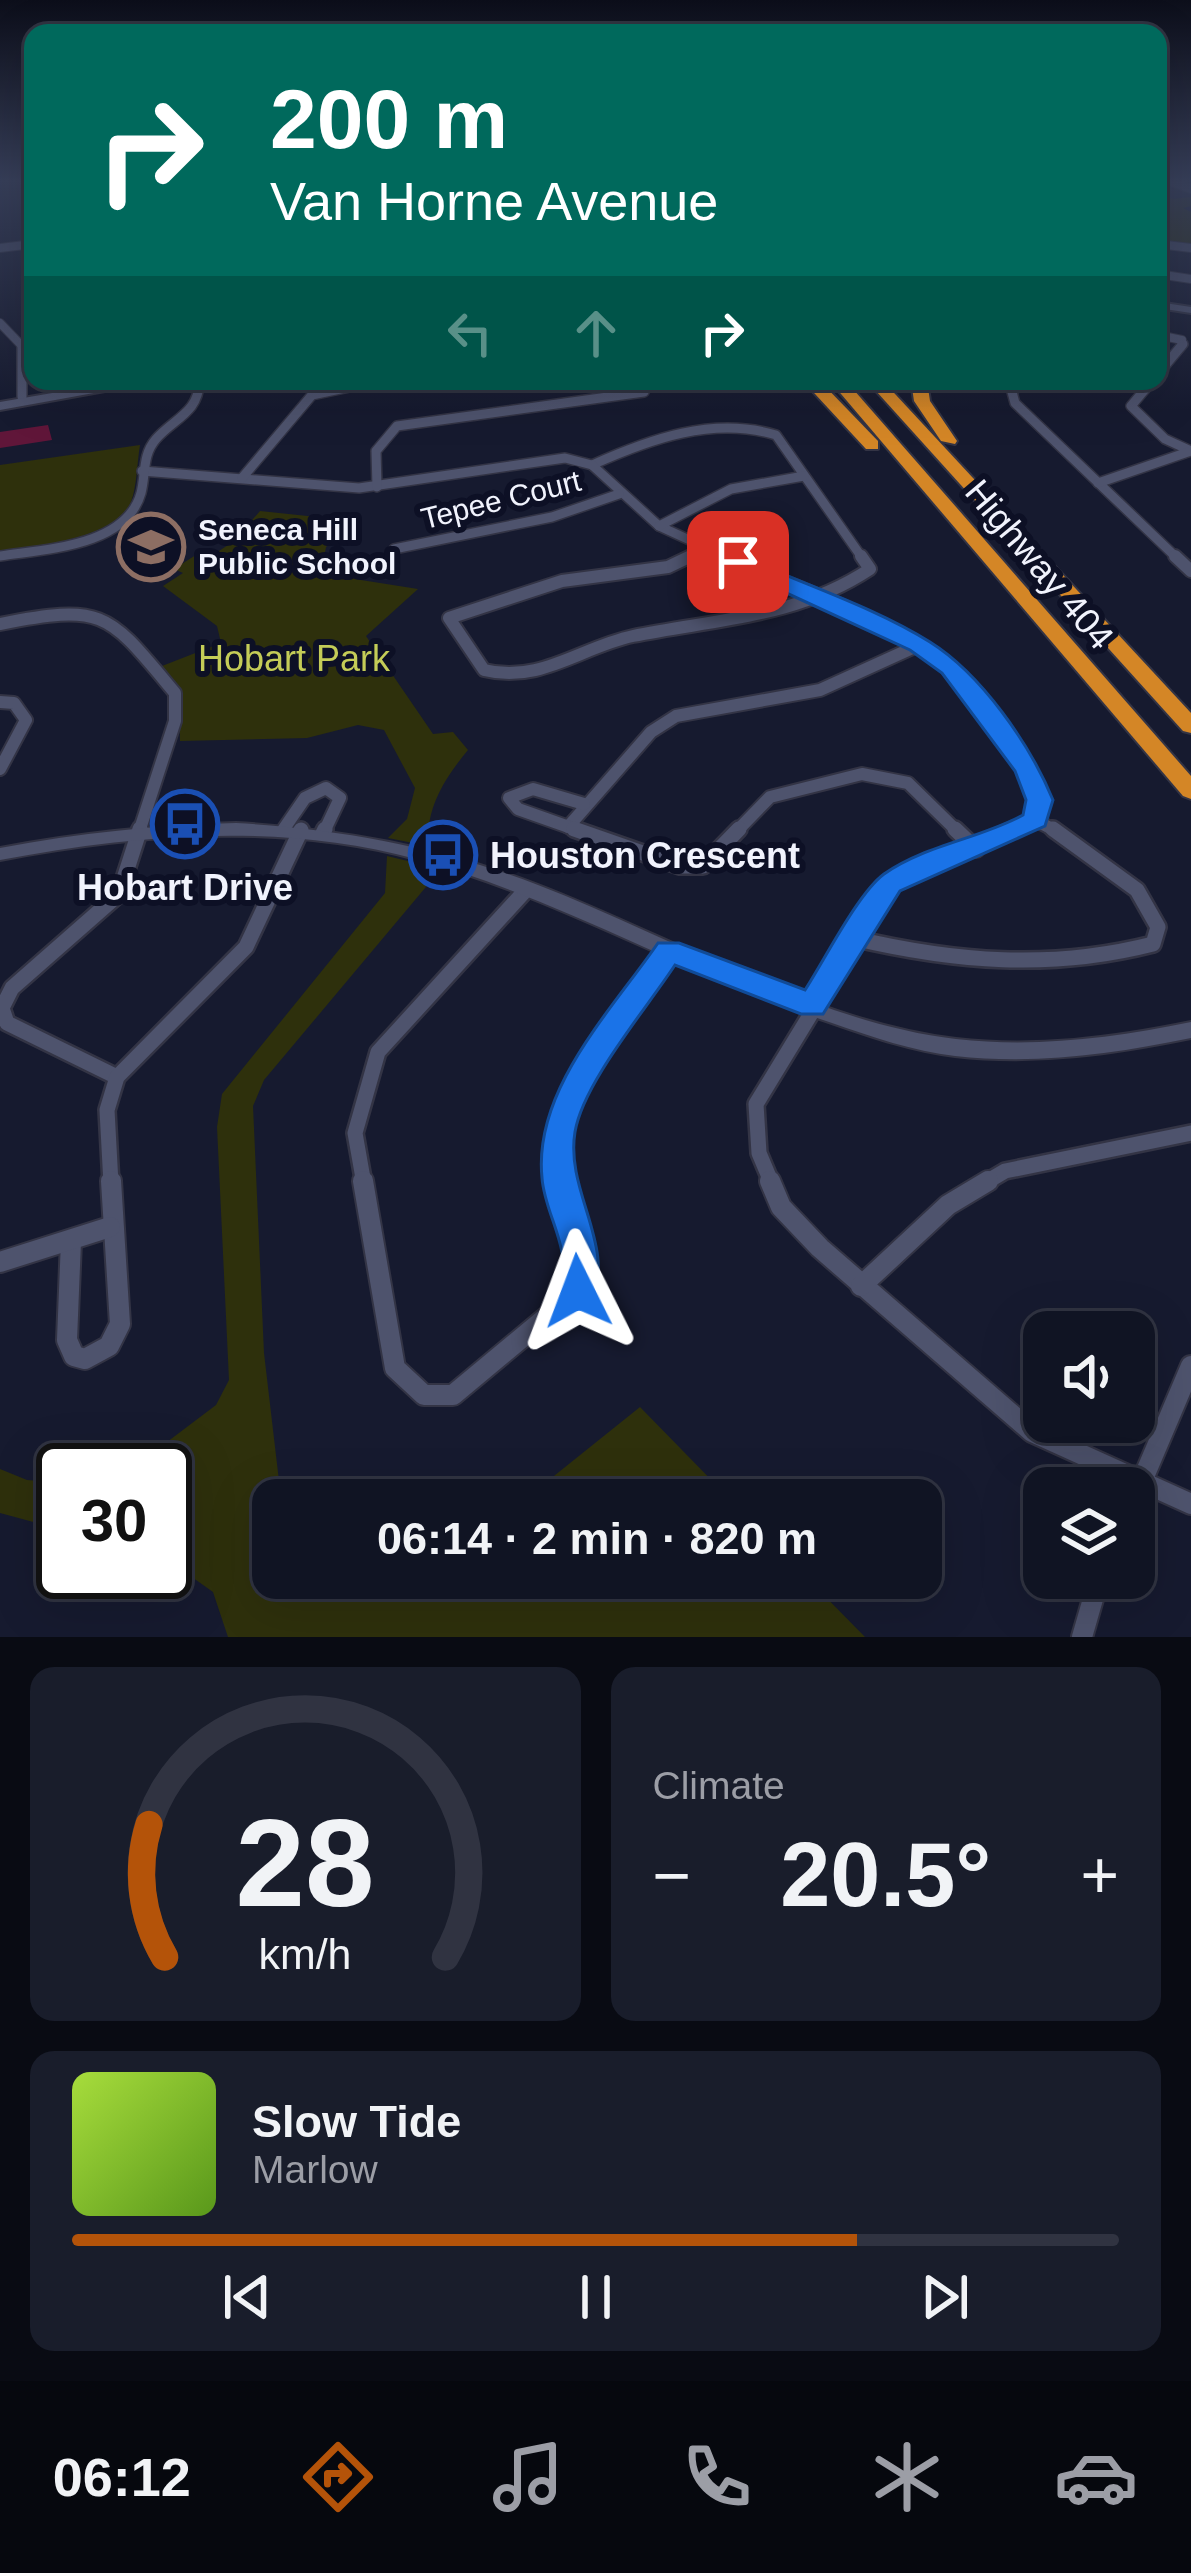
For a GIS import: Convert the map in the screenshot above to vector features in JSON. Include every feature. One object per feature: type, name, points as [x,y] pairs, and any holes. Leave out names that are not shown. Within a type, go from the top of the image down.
[{"type":"highway","points":[[821,390],[957,534],[989,556]]},
{"type":"highway","name":"Highway 404","points":[[846,390],[1191,790]]},
{"type":"highway","name":"Highway 404","points":[[883,390],[1191,726]]},
{"type":"highway","points":[[922,390],[929,415],[990,491],[1002,516]]},
{"type":"street","points":[[0,323],[24,340]]},
{"type":"street","points":[[1167,336],[1182,340],[1183,345],[1167,364]]},
{"type":"street","points":[[22,398],[24,360]]},
{"type":"street","points":[[0,403],[86,390]]},
{"type":"street","points":[[0,556],[70,544],[112,527],[138,502],[153,441],[194,405],[197,390]]},
{"type":"street","points":[[242,478],[312,395],[336,390]]},
{"type":"street","points":[[377,487],[373,451],[379,437],[397,426],[642,390]]},
{"type":"street","points":[[1014,390],[1015,403],[1191,572]]},
{"type":"street","points":[[1144,390],[1131,406],[1165,439],[1191,451]]},
{"type":"street","points":[[0,403],[74,392]]},
{"type":"street","points":[[142,471],[377,487],[534,458],[592,465],[639,446],[748,425],[776,436],[871,569],[759,619],[601,644],[510,677],[484,670],[451,625],[449,618],[462,611],[523,591],[668,567],[706,548]]},
{"type":"street","points":[[1098,482],[1191,451]]},
{"type":"street","points":[[592,465],[659,526],[919,645],[950,668],[1028,770],[1040,800],[1035,820],[976,850],[916,868],[890,884],[812,1005],[756,1104],[759,1154],[781,1207],[861,1286],[1031,1432],[1092,1467]]},
{"type":"street","points":[[659,526],[731,488],[804,476]]},
{"type":"street","name":"Tepee Court","points":[[394,548],[552,517],[619,494]]},
{"type":"street","points":[[0,624],[75,608],[97,611],[114,622],[175,693],[175,721],[119,894],[12,988],[2,1008],[7,1023],[117,1077]]},
{"type":"street","points":[[568,827],[651,732],[676,716],[820,690],[919,645]]},
{"type":"street","points":[[0,702],[14,703],[26,720],[0,770]]},
{"type":"street","points":[[584,804],[533,789],[509,798],[518,809],[568,827],[680,866],[704,866],[770,797],[862,774],[889,775],[908,783],[976,850]]},
{"type":"street","points":[[853,938],[935,958],[1034,966],[1153,944],[1161,932],[1159,917],[1120,874],[1068,834],[1035,820]]},
{"type":"street","points":[[70,1240],[68,1340],[74,1356],[85,1359],[109,1346],[120,1324],[110,1227],[107,1110],[117,1077],[246,947],[302,831]]},
{"type":"street","points":[[0,854],[139,834],[302,831],[472,868],[669,951],[903,1036],[1016,1052],[1126,1044],[1191,1030]]},
{"type":"street","points":[[525,892],[378,1052],[355,1133],[395,1368],[424,1396],[453,1395],[578,1291],[583,1262],[560,1181],[558,1131],[578,1087],[669,951]]},
{"type":"street","points":[[861,1286],[948,1205],[1005,1171],[1191,1132]]},
{"type":"street","points":[[0,1262],[110,1227]]},
{"type":"street","points":[[1149,1467],[1191,1366]]},
{"type":"street","points":[[1155,1497],[1191,1504]]},
{"type":"street","points":[[1082,1637],[1093,1599]]},
{"type":"green space","points":[[140,445],[131,502],[109,525],[73,539],[0,552],[0,465]]},
{"type":"green space","name":"Hobart Park","points":[[260,511],[355,521],[326,547],[324,558],[334,571],[418,589],[366,636],[433,734],[453,732],[468,750],[438,795],[428,846],[388,838],[407,819],[415,788],[384,730],[358,725],[307,738],[180,741],[179,686],[162,666],[221,643],[217,626],[163,586],[183,573],[174,569],[202,551],[213,555],[234,541]]},
{"type":"green space","points":[[387,856],[441,869],[264,1080],[253,1106],[264,1353],[279,1479],[252,1479],[252,1599],[828,1599],[865,1637],[228,1637],[213,1592],[192,1577],[192,1443],[166,1443],[216,1405],[229,1380],[217,1127],[222,1094],[385,893]]},
{"type":"green space","points":[[640,1407],[710,1479],[550,1479]]},
{"type":"green space","points":[[0,1469],[36,1481],[36,1523],[0,1513]]},
{"type":"building","points":[[48,425],[52,440],[0,448],[0,432]]},
{"type":"place","name":"Seneca Hill Public School","points":[[151,547]]},
{"type":"place","name":"Hobart Drive","points":[[185,824]]},
{"type":"place","name":"Houston Crescent","points":[[443,855]]},
{"type":"route","points":[[578,1291],[583,1262],[560,1181],[558,1131],[578,1087],[669,951],[812,1005],[890,884],[916,868],[1004,838],[1035,820],[1040,800],[1028,770],[950,668],[919,645],[738,562]]}]
